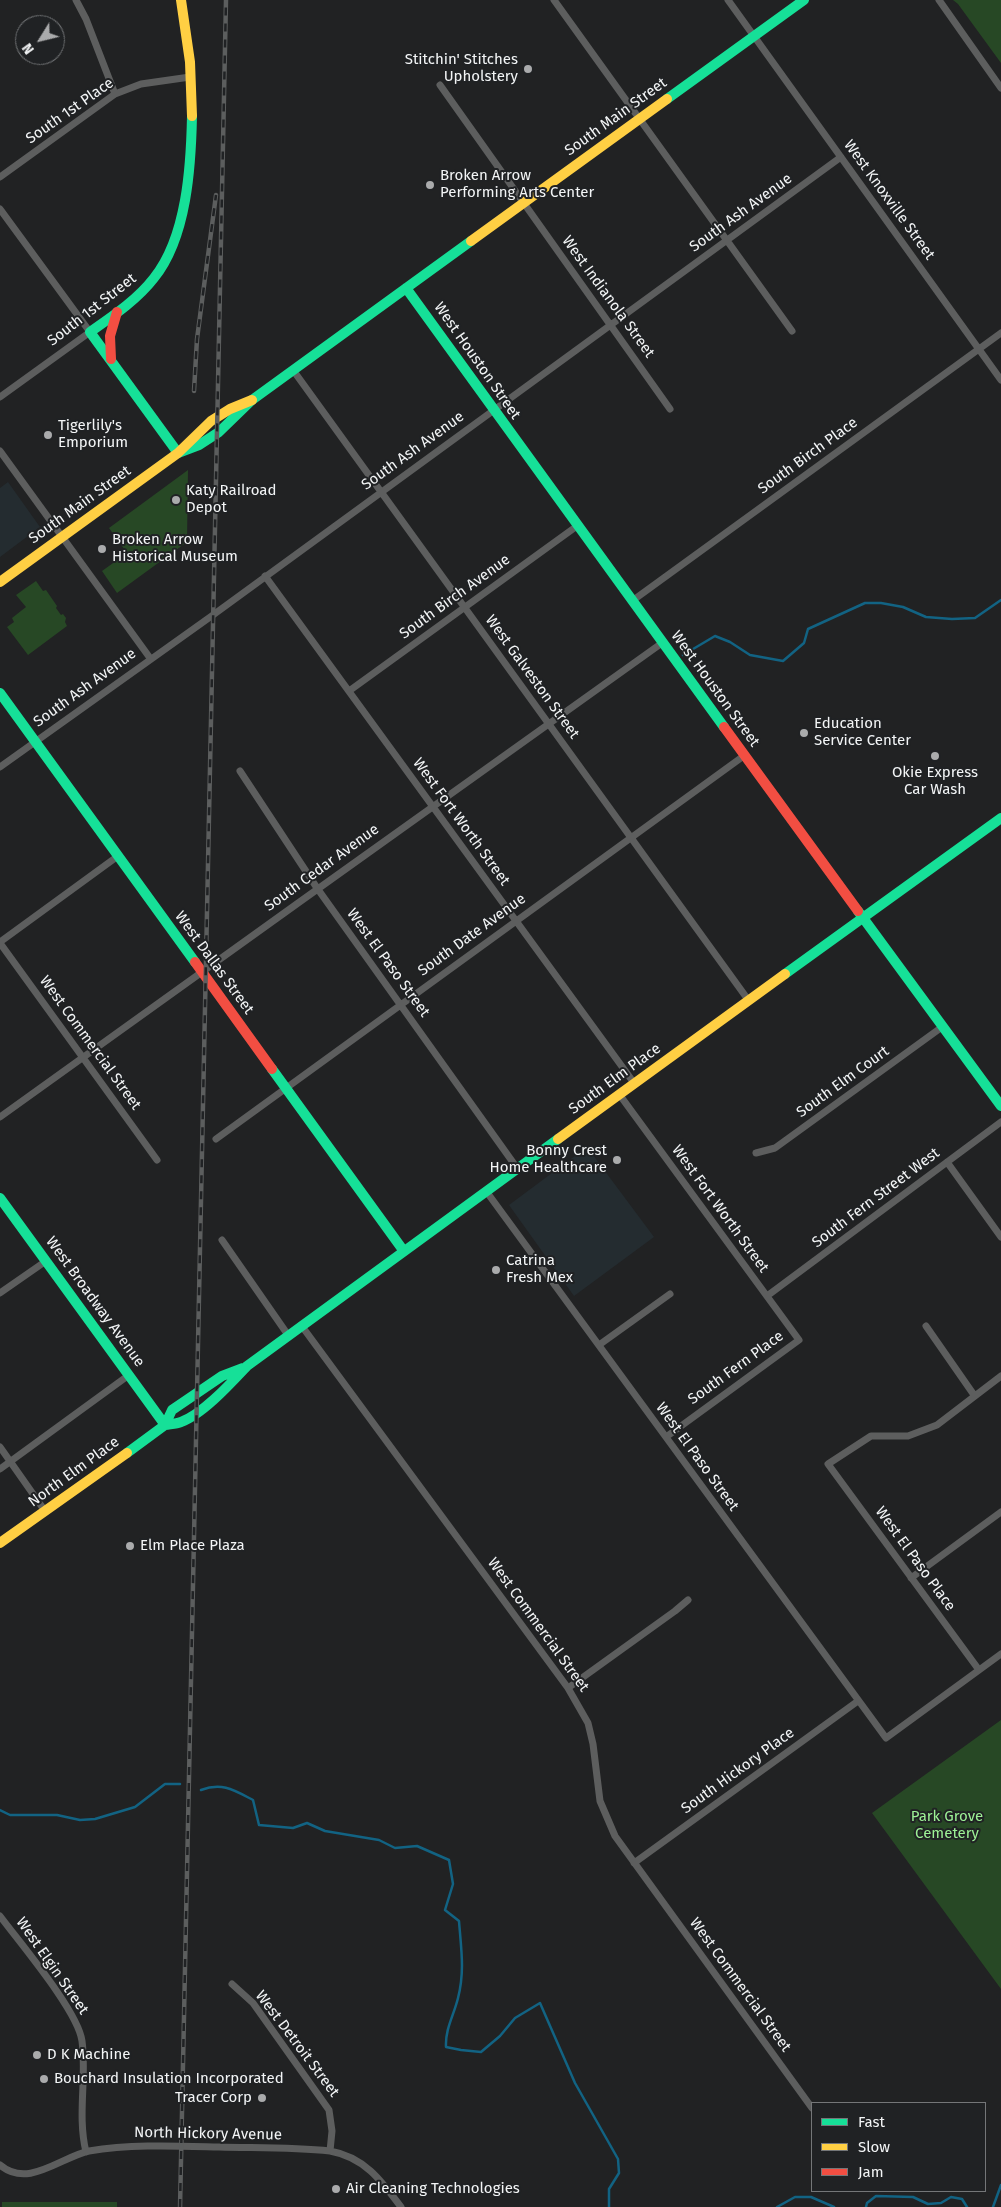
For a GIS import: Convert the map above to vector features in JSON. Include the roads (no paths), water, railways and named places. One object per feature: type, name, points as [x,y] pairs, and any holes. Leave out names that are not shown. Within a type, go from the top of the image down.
[{"type":"main road","name":"South 1st Street","points":[[90,332],[117,312],[155,278],[167,257],[177,233],[185,199],[190,140],[188,38],[181,0]]},
{"type":"main road","name":"South Main Street","points":[[0,582],[178,453],[195,433],[232,406],[252,400],[804,0]]},
{"type":"main road","name":"West Houston Street","points":[[406,288],[662,643],[1001,1106]]},
{"type":"main road","points":[[111,362],[110,336],[117,312]]},
{"type":"main road","points":[[90,332],[178,453]]},
{"type":"main road","name":"West Dallas Street","points":[[0,693],[403,1250]]},
{"type":"main road","name":"South Elm Place","points":[[165,1425],[181,1422],[195,1413],[222,1392],[247,1366],[301,1325],[1001,818]]},
{"type":"main road","name":"West Broadway Avenue","points":[[0,1198],[165,1425]]},
{"type":"main road","name":"South Elm Place","points":[[165,1425],[172,1410],[222,1376],[247,1366]]},
{"type":"main road","name":"North Elm Place","points":[[0,1543],[165,1425]]},
{"type":"street","points":[[76,0],[86,19],[115,94]]},
{"type":"street","points":[[554,0],[792,331]]},
{"type":"street","name":"West Knoxville Street","points":[[728,0],[1001,380]]},
{"type":"street","points":[[939,0],[1001,88]]},
{"type":"street","name":"South 1st Place","points":[[0,177],[115,94],[141,84],[190,77]]},
{"type":"street","name":"West Indianola Street","points":[[440,85],[670,409]]},
{"type":"street","name":"South Ash Avenue","points":[[0,767],[612,325],[841,157]]},
{"type":"street","points":[[0,209],[90,332]]},
{"type":"street","name":"South 1st Street","points":[[0,397],[90,332]]},
{"type":"street","name":"South Birch Place","points":[[632,601],[1001,333]]},
{"type":"street","name":"West Galveston Street","points":[[293,370],[749,1001]]},
{"type":"street","points":[[0,451],[150,658]]},
{"type":"street","name":"South Birch Avenue","points":[[349,690],[578,526]]},
{"type":"street","name":"West Fort Worth Street","points":[[265,576],[634,1083]]},
{"type":"street","name":"South Cedar Avenue","points":[[0,1117],[203,973],[317,888],[662,643]]},
{"type":"street","name":"South Date Avenue","points":[[216,1139],[400,1003],[745,755]]},
{"type":"street","name":"West El Paso Street","points":[[240,772],[317,888],[517,1168]]},
{"type":"street","points":[[0,942],[118,856]]},
{"type":"street","name":"West Commercial Street","points":[[0,942],[157,1160]]},
{"type":"street","name":"South Elm Court","points":[[756,1153],[775,1148],[942,1027]]},
{"type":"street","name":"West Fort Worth Street","points":[[619,1094],[799,1340]]},
{"type":"street","name":"South Fern Street West","points":[[767,1296],[1001,1122]]},
{"type":"street","points":[[947,1162],[1001,1237]]},
{"type":"street","name":"West El Paso Street","points":[[486,1191],[886,1738],[979,1670]]},
{"type":"street","points":[[222,1240],[288,1335]]},
{"type":"street","points":[[0,1293],[46,1261]]},
{"type":"street","points":[[599,1345],[670,1294]]},
{"type":"street","name":"West Commercial Street","points":[[301,1325],[568,1688],[588,1723],[593,1744],[600,1801],[614,1836],[811,2107]]},
{"type":"street","points":[[926,1326],[974,1395],[1001,1376]]},
{"type":"street","name":"South Fern Place","points":[[666,1437],[799,1340]]},
{"type":"street","points":[[0,1469],[129,1375]]},
{"type":"street","name":"West El Paso Place","points":[[974,1395],[937,1425],[908,1436],[871,1436],[828,1464],[979,1670]]},
{"type":"street","points":[[0,1448],[45,1511]]},
{"type":"street","points":[[911,1578],[1001,1512]]},
{"type":"street","points":[[568,1688],[688,1600]]},
{"type":"street","points":[[979,1670],[1001,1654]]},
{"type":"street","name":"South Hickory Place","points":[[634,1863],[858,1701]]},
{"type":"street","name":"West Elgin Street","points":[[0,1916],[44,1976],[78,2029],[82,2048],[82,2127],[86,2152]]},
{"type":"street","name":"West Detroit Street","points":[[232,1984],[252,2003],[329,2110],[332,2131],[330,2151]]},
{"type":"street","name":"North Hickory Avenue","points":[[0,2165],[17,2174],[35,2172],[86,2152],[141,2146],[330,2151]]},
{"type":"street","points":[[330,2151],[348,2155],[363,2163],[380,2179],[400,2207]]},
{"type":"waterway","points":[[683,655],[715,636],[730,642],[750,655],[783,661],[804,643],[808,629],[865,603],[881,603],[903,607],[926,617],[952,619],[975,618],[1001,600]]},
{"type":"waterway","points":[[0,1810],[10,1815],[57,1815],[80,1820],[95,1819],[135,1807],[165,1784],[180,1784]]},
{"type":"waterway","points":[[201,1790],[215,1787],[228,1788],[253,1800],[259,1825],[293,1828],[307,1823],[325,1831],[379,1840],[395,1848],[417,1846],[449,1860],[453,1884],[445,1910],[459,1921],[462,1969],[460,1988],[448,2028],[446,2047],[481,2052],[500,2036],[515,2018],[540,2003],[575,2083],[618,2159],[619,2173],[609,2189],[609,2207]]},
{"type":"waterway","points":[[993,2207],[1001,2185]]},
{"type":"waterway","points":[[866,2207],[867,2203],[876,2196],[913,2197],[928,2204],[941,2203],[951,2197],[962,2199],[967,2207]]},
{"type":"waterway","points":[[777,2207],[795,2197],[811,2197],[834,2207]]},
{"type":"railway","points":[[180,2207],[226,0]]},
{"type":"railway","points":[[194,391],[197,339],[216,195]]},
{"type":"place","name":"Stitchin' Stitches Upholstery","points":[[528,69]]},
{"type":"place","name":"Broken Arrow Performing Arts Center","points":[[430,185]]},
{"type":"place","name":"Tigerlily's Emporium","points":[[48,435]]},
{"type":"place","name":"Katy Railroad Depot","points":[[176,500]]},
{"type":"place","name":"Broken Arrow Historical Museum","points":[[102,549]]},
{"type":"place","name":"Education Service Center","points":[[804,733]]},
{"type":"place","name":"Okie Express Car Wash","points":[[935,756]]},
{"type":"place","name":"Bonny Crest Home Healthcare","points":[[617,1160]]},
{"type":"place","name":"Catrina Fresh Mex","points":[[496,1270]]},
{"type":"place","name":"Elm Place Plaza","points":[[130,1546]]},
{"type":"place","name":"D K Machine","points":[[37,2055]]},
{"type":"place","name":"Bouchard Insulation Incorporated","points":[[44,2079]]},
{"type":"place","name":"Tracer Corp","points":[[262,2098]]},
{"type":"place","name":"Air Cleaning Technologies","points":[[336,2189]]},
{"type":"park label","name":"Park Grove Cemetery","points":[[947,1826]]}]
